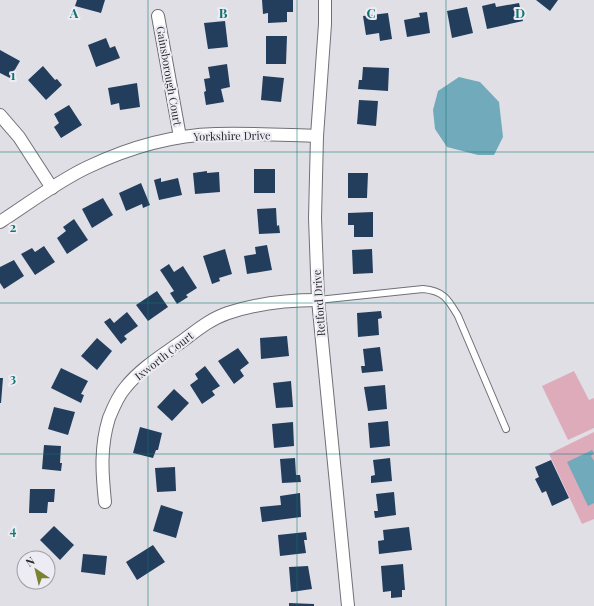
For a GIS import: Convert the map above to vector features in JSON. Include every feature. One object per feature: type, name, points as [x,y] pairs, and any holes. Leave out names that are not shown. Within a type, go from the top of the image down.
[{"type":"street","name":"Retford Drive","points":[[325,0],[325,24],[317,136],[315,218],[318,300],[348,606]]},
{"type":"street","name":"Gainsborough Court","points":[[158,16],[180,137]]},
{"type":"street","points":[[0,115],[19,137],[52,188]]},
{"type":"street","name":"Yorkshire Drive","points":[[0,222],[86,168],[119,153],[147,144],[180,137],[216,134],[317,136]]},
{"type":"street","name":"Ixworth Court","points":[[105,502],[101,464],[104,442],[110,418],[116,403],[124,389],[134,378],[150,364],[206,324],[226,314],[252,307],[303,300],[318,300]]},
{"type":"lane","points":[[318,300],[423,289],[434,290],[441,293],[448,299],[458,316],[506,429]]},
{"type":"shaded area","points":[[574,371],[589,400],[594,398],[594,428],[568,440],[542,386]]},
{"type":"shaded area","points":[[594,432],[594,519],[582,524],[549,454]]},
{"type":"water","points":[[459,77],[480,82],[499,102],[503,137],[494,155],[478,155],[447,147],[435,129],[433,110],[438,91]]},
{"type":"water","points":[[592,450],[594,453],[591,456],[594,461],[594,503],[588,506],[567,462]]},
{"type":"building","points":[[77,0],[105,0],[101,13],[75,6]]},
{"type":"building","points":[[262,0],[293,0],[293,12],[287,12],[287,22],[268,23],[268,13],[263,14]]},
{"type":"building","points":[[536,0],[558,0],[550,11]]},
{"type":"building","points":[[495,3],[496,7],[519,3],[523,21],[487,29],[482,6]]},
{"type":"building","points":[[467,7],[473,33],[452,38],[447,11]]},
{"type":"building","points":[[427,12],[430,33],[407,37],[404,20],[420,17],[419,13]]},
{"type":"building","points":[[388,13],[392,39],[380,41],[379,33],[366,35],[363,16]]},
{"type":"building","points":[[225,21],[228,47],[208,49],[204,23]]},
{"type":"building","points":[[266,36],[287,36],[286,64],[266,64]]},
{"type":"building","points":[[106,38],[110,48],[115,46],[120,58],[96,67],[88,45]]},
{"type":"building","points":[[0,50],[20,61],[10,78],[0,73]]},
{"type":"building","points":[[227,64],[230,87],[221,89],[224,102],[206,105],[204,79],[210,78],[208,67]]},
{"type":"building","points":[[43,66],[55,80],[57,79],[62,85],[46,100],[28,80]]},
{"type":"building","points":[[363,67],[389,68],[388,91],[358,89],[359,80],[362,80]]},
{"type":"building","points":[[263,76],[284,78],[281,102],[261,100]]},
{"type":"building","points":[[137,83],[140,107],[120,110],[119,103],[111,105],[108,88]]},
{"type":"building","points":[[359,100],[378,101],[376,126],[357,124]]},
{"type":"building","points":[[69,105],[82,125],[61,138],[54,127],[59,123],[54,114]]},
{"type":"building","points":[[254,169],[275,169],[275,193],[254,193]]},
{"type":"building","points":[[207,171],[207,173],[219,172],[220,192],[195,194],[193,173]]},
{"type":"building","points":[[348,173],[368,173],[367,198],[348,198]]},
{"type":"building","points":[[161,178],[161,182],[178,178],[182,195],[159,200],[154,180]]},
{"type":"building","points":[[141,183],[150,205],[143,208],[142,204],[126,211],[119,193]]},
{"type":"building","points":[[103,198],[113,215],[92,228],[82,209]]},
{"type":"building","points":[[276,208],[277,226],[279,225],[280,233],[259,234],[257,209]]},
{"type":"building","points":[[373,212],[373,237],[354,237],[354,225],[348,225],[348,213]]},
{"type":"building","points":[[74,219],[88,240],[67,254],[57,238],[66,231],[63,227]]},
{"type":"building","points":[[267,245],[272,270],[247,274],[244,256],[256,254],[255,247]]},
{"type":"building","points":[[44,246],[55,262],[35,275],[21,254],[32,248],[35,252]]},
{"type":"building","points":[[225,249],[232,274],[219,278],[220,281],[212,284],[203,256]]},
{"type":"building","points":[[372,249],[373,273],[353,274],[352,250]]},
{"type":"building","points":[[14,260],[24,276],[4,289],[0,283],[0,267]]},
{"type":"building","points":[[169,264],[174,272],[183,266],[197,288],[186,295],[188,297],[177,304],[170,293],[174,291],[160,270]]},
{"type":"building","points":[[157,291],[168,307],[148,321],[136,305]]},
{"type":"building","points":[[381,311],[382,318],[378,319],[379,335],[358,337],[357,313]]},
{"type":"building","points":[[127,312],[138,326],[124,336],[127,339],[121,344],[104,322],[110,318],[114,323]]},
{"type":"building","points":[[287,336],[289,356],[261,359],[260,338]]},
{"type":"building","points":[[97,338],[112,351],[97,370],[81,356]]},
{"type":"building","points":[[380,347],[383,371],[362,373],[361,366],[365,366],[363,349]]},
{"type":"building","points":[[238,348],[249,363],[240,370],[244,376],[234,384],[218,361]]},
{"type":"building","points":[[205,366],[220,386],[212,391],[215,395],[202,404],[190,385],[198,379],[195,374]]},
{"type":"building","points":[[61,368],[88,381],[81,394],[84,395],[81,403],[51,388]]},
{"type":"building","points":[[0,378],[3,378],[1,403],[0,403]]},
{"type":"building","points":[[291,381],[293,407],[276,408],[273,383]]},
{"type":"building","points":[[385,385],[387,409],[368,411],[364,387]]},
{"type":"building","points":[[174,389],[189,403],[172,421],[157,407]]},
{"type":"building","points":[[54,407],[75,412],[68,435],[48,429]]},
{"type":"building","points":[[388,421],[390,446],[370,448],[368,423]]},
{"type":"building","points":[[293,422],[294,446],[274,448],[272,424]]},
{"type":"building","points":[[140,427],[162,433],[158,450],[156,450],[153,458],[133,453]]},
{"type":"building","points":[[44,445],[61,446],[61,471],[42,469]]},
{"type":"building","points":[[295,458],[296,475],[300,475],[301,482],[282,483],[280,459]]},
{"type":"building","points":[[390,458],[392,481],[371,483],[371,476],[375,475],[373,460]]},
{"type":"building","points":[[551,460],[569,498],[552,506],[546,491],[542,493],[535,479],[539,477],[535,467]]},
{"type":"building","points":[[175,467],[176,491],[157,492],[155,468]]},
{"type":"building","points":[[30,489],[55,489],[54,502],[48,502],[47,513],[29,513]]},
{"type":"building","points":[[394,492],[396,515],[375,518],[374,511],[378,511],[376,494]]},
{"type":"building","points":[[300,493],[301,517],[262,522],[260,507],[281,505],[280,496]]},
{"type":"building","points":[[161,505],[183,512],[176,538],[153,531]]},
{"type":"building","points":[[54,526],[74,545],[60,560],[56,556],[56,550],[50,550],[40,540]]},
{"type":"building","points":[[409,527],[412,550],[379,554],[378,541],[384,540],[383,530]]},
{"type":"building","points":[[306,532],[307,540],[304,540],[306,553],[280,556],[278,535]]},
{"type":"building","points":[[153,545],[165,562],[137,580],[126,562]]},
{"type":"building","points":[[83,554],[107,556],[105,575],[81,572]]},
{"type":"building","points":[[403,564],[405,590],[402,590],[402,597],[391,598],[391,591],[383,592],[381,566]]},
{"type":"building","points":[[308,566],[312,589],[291,592],[289,567]]},
{"type":"building","points":[[289,603],[314,604],[314,606],[289,606]]}]
